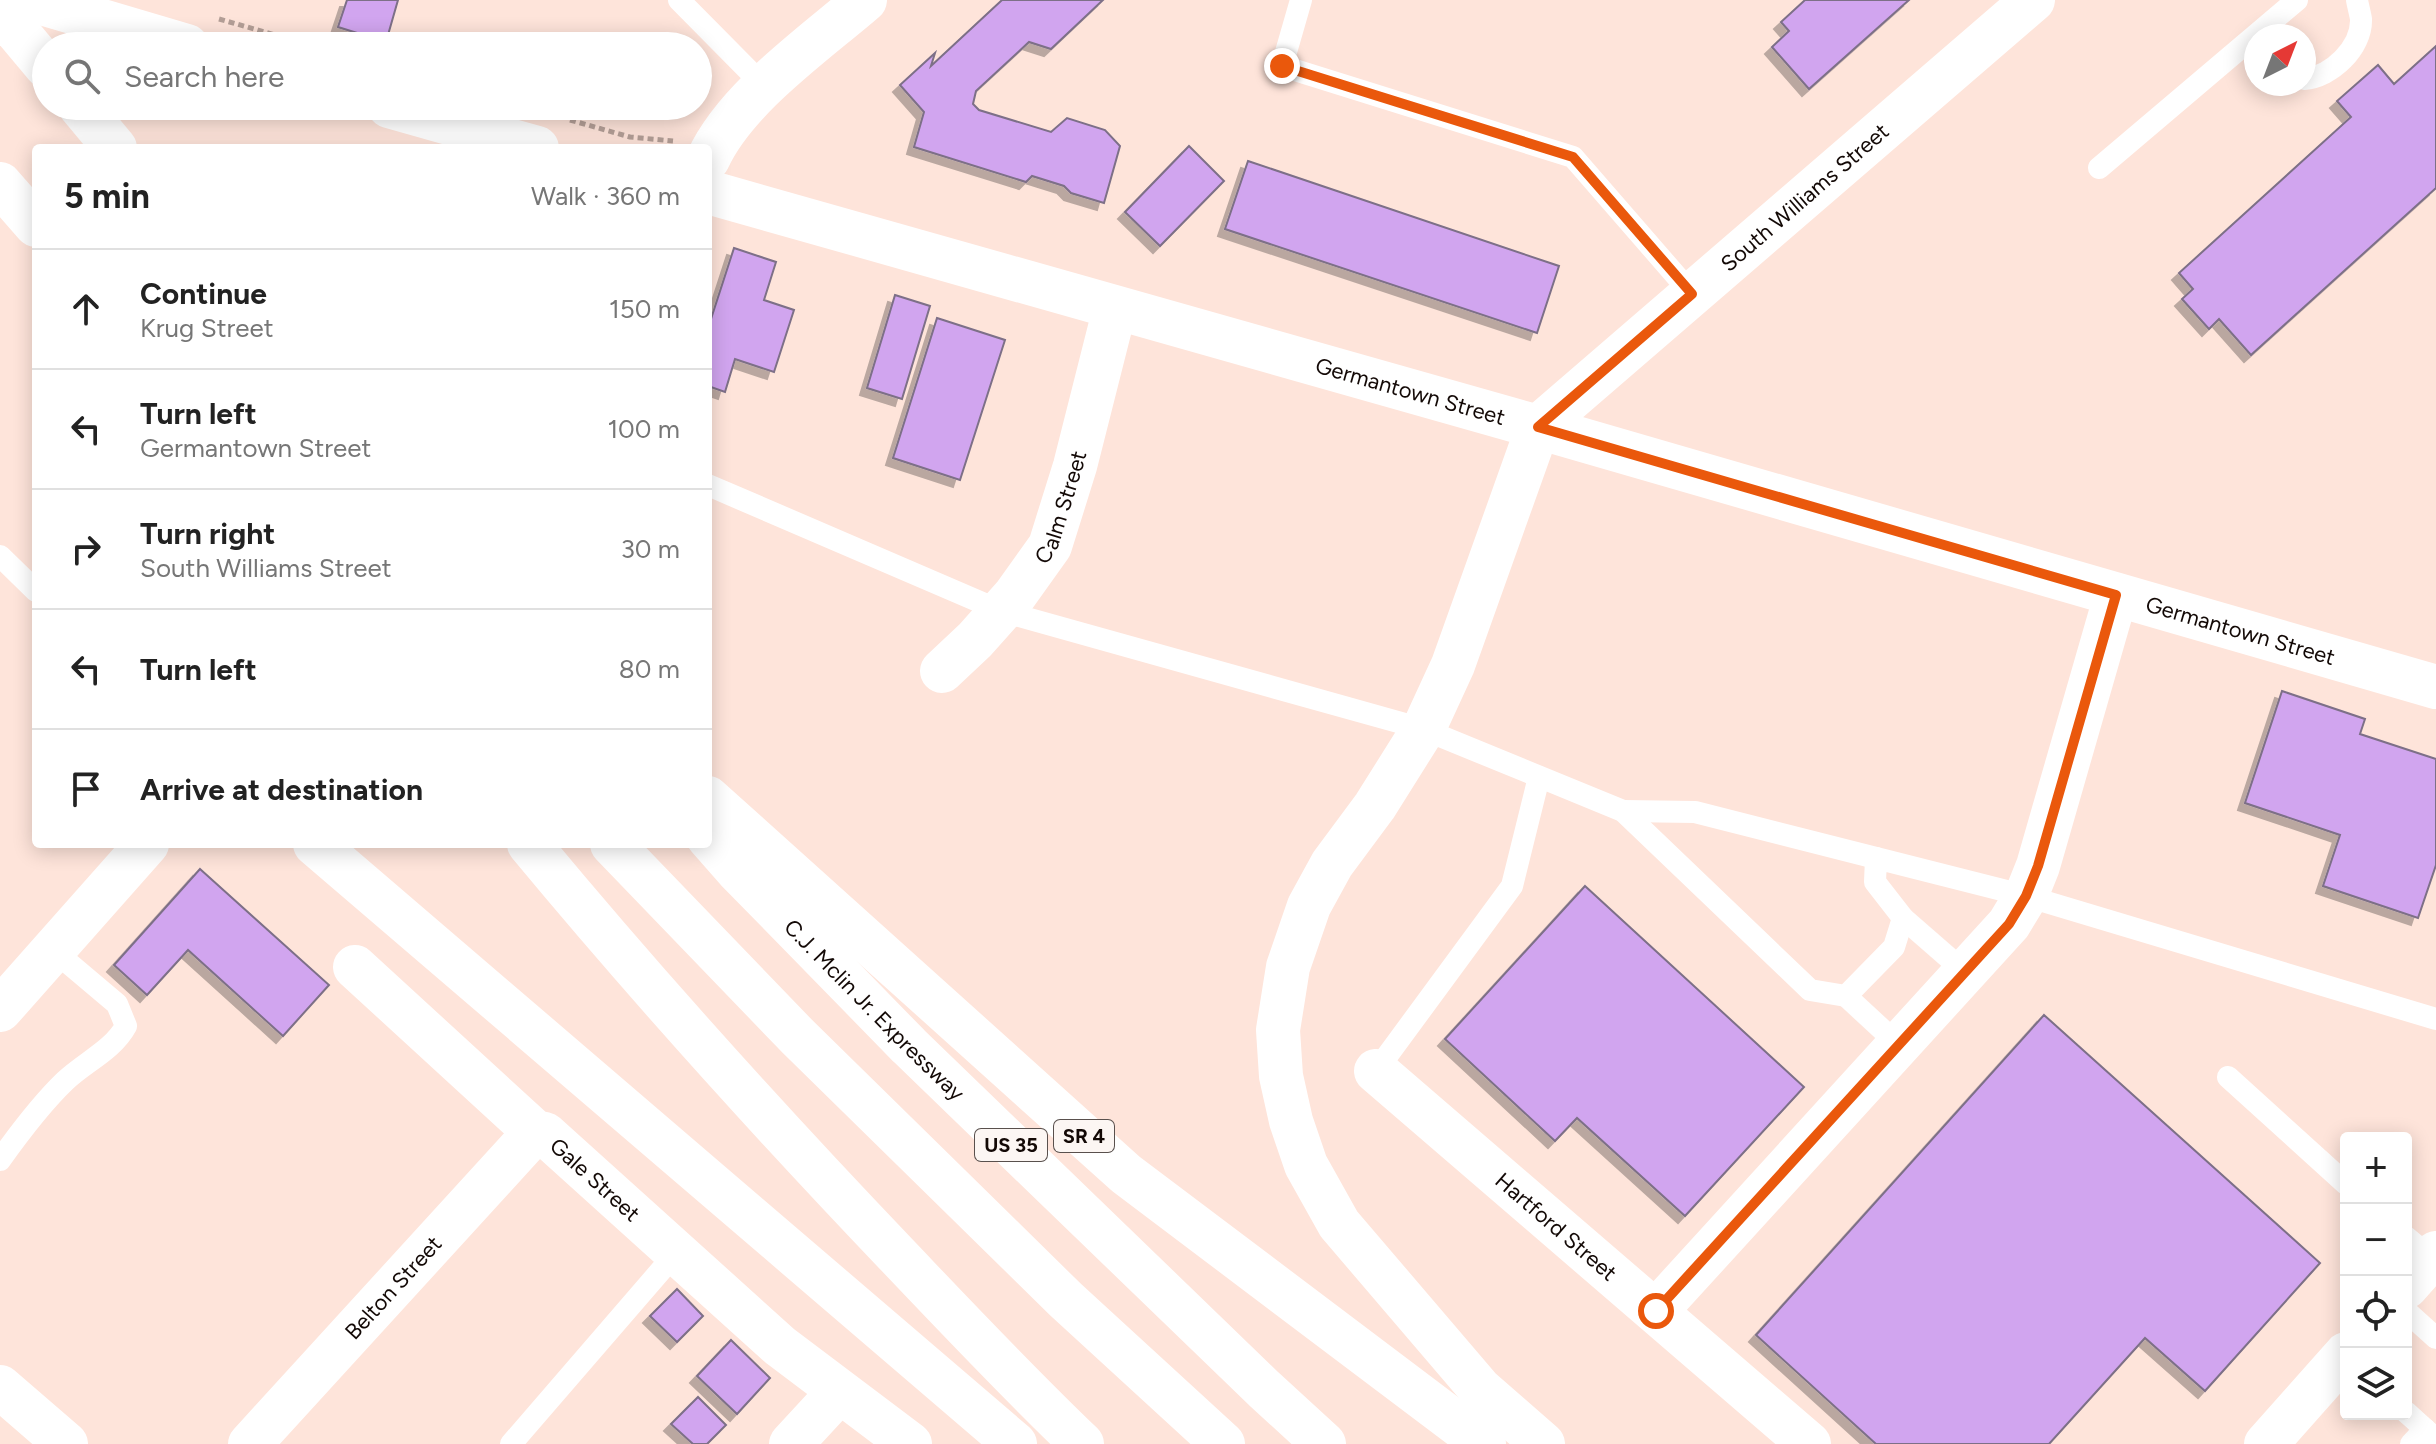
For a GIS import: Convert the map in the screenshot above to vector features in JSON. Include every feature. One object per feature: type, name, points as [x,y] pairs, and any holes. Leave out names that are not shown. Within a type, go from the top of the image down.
[{"type":"main road","points":[[31,0],[200,31]]},
{"type":"main road","points":[[712,150],[737,114],[865,0]]},
{"type":"main road","name":"South Williams Street","points":[[1538,427],[2033,0]]},
{"type":"main road","points":[[0,11],[32,49]]},
{"type":"main road","points":[[92,120],[112,144]]},
{"type":"main road","points":[[431,120],[498,142]]},
{"type":"main road","points":[[0,184],[32,220]]},
{"type":"main road","name":"Germantown Street","points":[[712,193],[1538,427],[2436,687]]},
{"type":"main road","name":"Calm Street","points":[[942,671],[1001,611],[1050,546],[1075,466],[1115,308]]},
{"type":"main road","points":[[1538,427],[1453,665],[1423,729],[1375,806],[1332,864],[1309,906],[1288,967],[1278,1030],[1281,1076],[1291,1121],[1306,1165],[1339,1224],[1480,1389],[1543,1444]]},
{"type":"main road","points":[[1656,1311],[2009,924],[2026,896],[2038,866],[2116,595]]},
{"type":"main road","name":"SR 4","points":[[712,802],[1126,1174],[1484,1444]]},
{"type":"main road","name":"C.J. Mclin Jr. Expressway","points":[[712,842],[909,1046],[1324,1444]]},
{"type":"main road","points":[[0,1010],[143,848]]},
{"type":"main road","points":[[320,848],[1015,1444]]},
{"type":"main road","points":[[532,848],[810,1164],[1028,1393],[1082,1444]]},
{"type":"main road","points":[[616,848],[797,1036],[1066,1300],[1223,1444]]},
{"type":"main road","name":"Gale Street","points":[[355,967],[535,1132],[545,1134],[780,1346],[910,1444]]},
{"type":"main road","name":"Hartford Street","points":[[1376,1071],[1809,1444]]},
{"type":"main road","name":"Belton Street","points":[[250,1444],[535,1132]]},
{"type":"main road","points":[[2266,1444],[2340,1363]]},
{"type":"main road","points":[[0,1387],[66,1444]]},
{"type":"main road","points":[[791,1444],[839,1392]]},
{"type":"lane","points":[[679,0],[711,32]]},
{"type":"lane","points":[[1301,0],[1282,66],[1573,157],[1692,294]]},
{"type":"lane","points":[[2099,168],[2297,0]]},
{"type":"lane","points":[[2316,78],[2334,67],[2358,36],[2361,20],[2357,0]]},
{"type":"lane","points":[[712,33],[765,87]]},
{"type":"lane","points":[[2234,54],[2244,58]]},
{"type":"lane","points":[[712,487],[1001,611],[1423,729],[1623,811],[1695,812],[2026,896],[2436,1019]]},
{"type":"lane","points":[[0,556],[32,587]]},
{"type":"lane","points":[[1376,1071],[1512,886],[1539,777]]},
{"type":"lane","points":[[1623,811],[1810,990],[1846,996],[1900,1046]]},
{"type":"lane","points":[[1876,858],[1875,882],[1903,918],[1965,972]]},
{"type":"lane","points":[[1846,996],[1894,947],[1903,918]]},
{"type":"lane","points":[[0,1160],[34,1115],[66,1081],[119,1039],[126,1026],[117,1004],[53,950]]},
{"type":"lane","points":[[2228,1077],[2340,1179]]},
{"type":"lane","points":[[511,1444],[676,1253]]},
{"type":"lane","points":[[2420,1274],[2436,1338]]},
{"type":"lane","points":[[2412,1420],[2424,1437]]},
{"type":"building","points":[[347,0],[398,0],[389,32],[354,32],[338,27]]},
{"type":"building","points":[[1002,0],[1103,0],[1051,49],[1029,42],[976,91],[973,104],[979,110],[1051,132],[1067,118],[1105,130],[1120,146],[1104,203],[1032,176],[1026,182],[914,147],[924,112],[900,85],[935,53],[931,66]]},
{"type":"building","points":[[1805,0],[1909,0],[1809,89],[1772,47],[1789,31],[1781,22]]},
{"type":"building","points":[[2436,46],[2436,188],[2251,355],[2219,319],[2209,329],[2182,299],[2193,289],[2179,273],[2351,117],[2337,101],[2378,65],[2394,84]]},
{"type":"building","points":[[1189,146],[1224,181],[1160,246],[1125,212]]},
{"type":"building","points":[[1248,161],[1559,266],[1537,333],[1225,229]]},
{"type":"building","points":[[734,248],[776,262],[764,300],[794,310],[774,372],[735,359],[725,392],[712,387],[712,316]]},
{"type":"building","points":[[895,295],[930,306],[902,399],[867,388]]},
{"type":"building","points":[[937,318],[1005,340],[960,480],[893,458]]},
{"type":"building","points":[[2282,691],[2365,719],[2360,734],[2436,759],[2436,865],[2418,918],[2323,886],[2340,835],[2245,803]]},
{"type":"building","points":[[200,869],[329,985],[283,1036],[188,950],[147,995],[114,965]]},
{"type":"building","points":[[1585,886],[1804,1087],[1685,1216],[1577,1118],[1555,1141],[1445,1039]]},
{"type":"building","points":[[2044,1015],[2320,1263],[2205,1391],[2145,1338],[2049,1444],[1876,1444],[1756,1335]]},
{"type":"building","points":[[677,1289],[703,1316],[677,1342],[650,1316]]},
{"type":"building","points":[[731,1340],[770,1378],[737,1414],[697,1376]]},
{"type":"building","points":[[698,1397],[726,1425],[707,1444],[693,1444],[671,1424]]},
{"type":"route","points":[[1282,66],[1573,157],[1692,294],[1538,427],[2116,595],[2038,866],[2026,896],[2009,924],[1656,1311]]}]
